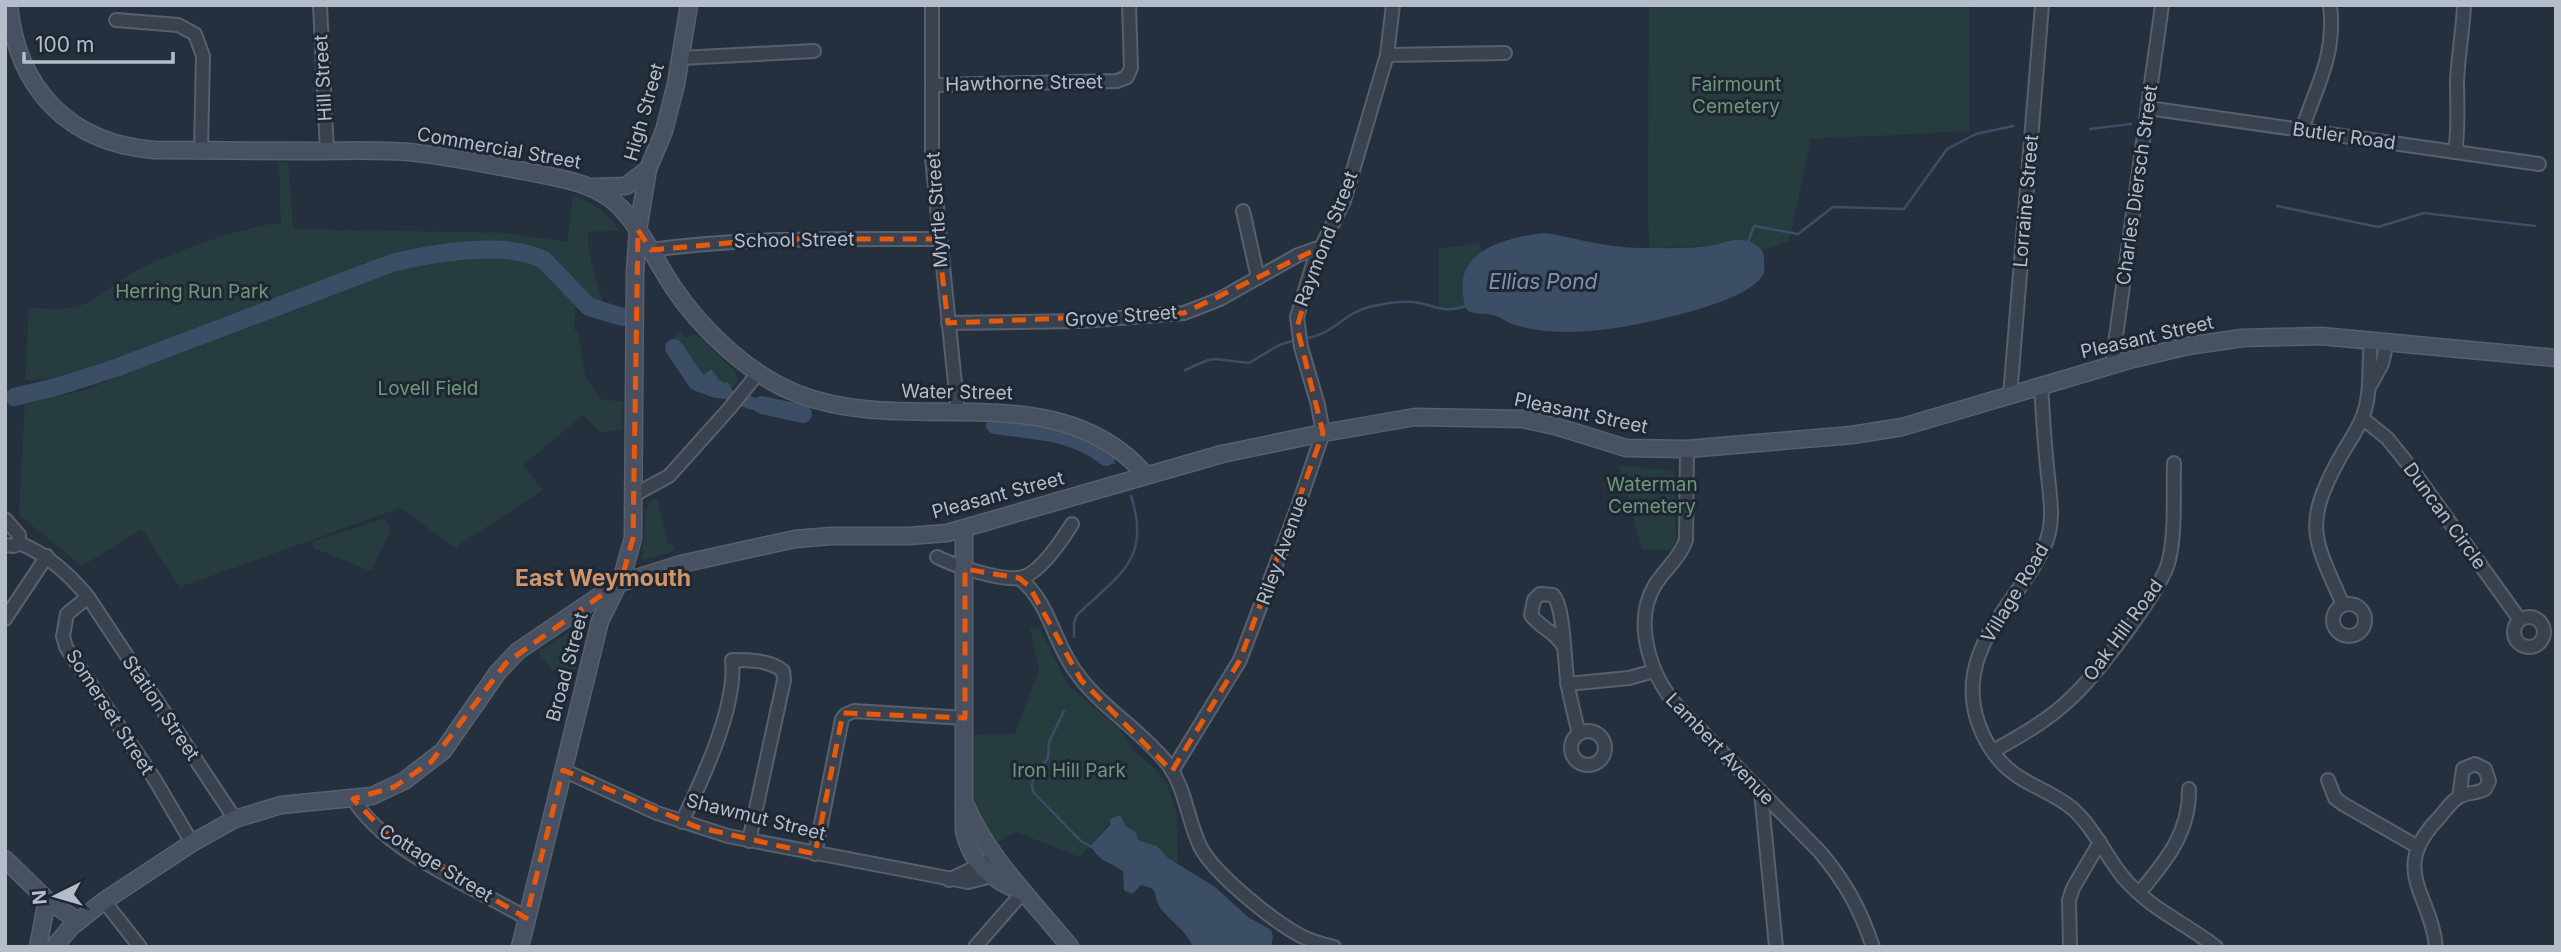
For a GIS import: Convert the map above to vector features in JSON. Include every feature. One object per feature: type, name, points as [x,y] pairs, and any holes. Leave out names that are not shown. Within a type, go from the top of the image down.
[{"type":"main road","name":"Commercial Street","points":[[9,5],[14,40],[22,62],[41,94],[68,120],[92,136],[119,145],[154,150],[398,151],[457,158],[591,187],[620,207],[680,296],[754,379]]},
{"type":"main road","name":"High Street","points":[[638,230],[648,169],[664,131],[681,58],[689,5]]},
{"type":"main road","points":[[591,187],[626,186],[648,169]]},
{"type":"main road","name":"Broad Street","points":[[520,947],[600,621],[631,548],[638,230]]},
{"type":"main road","name":"Pleasant Street","points":[[617,584],[686,563],[814,537],[922,536],[964,529],[1145,474],[1222,454],[1323,432],[1415,417],[1504,418],[1555,426],[1626,448],[1687,450],[1876,432],[1923,422],[2112,365],[2188,346],[2242,338],[2321,337],[2556,358]]},
{"type":"main road","name":"Water Street","points":[[754,379],[827,403],[877,411],[1040,416],[1067,423],[1118,447],[1145,474]]},
{"type":"main road","points":[[964,529],[966,839],[983,869],[1023,892]]},
{"type":"main road","points":[[54,947],[78,921],[104,901],[192,843],[235,819],[281,805],[372,796],[394,787],[431,762],[452,739],[489,684],[510,659],[539,635],[617,584]]},
{"type":"main road","points":[[964,802],[974,824],[1023,892],[1070,947]]},
{"type":"main road","points":[[5,859],[47,900],[78,921]]},
{"type":"main road","points":[[38,947],[47,900]]},
{"type":"street","name":"Hill Street","points":[[320,5],[327,151]]},
{"type":"street","name":"Myrtle Street","points":[[932,5],[932,158],[958,413]]},
{"type":"street","name":"Hawthorne Street","points":[[932,85],[1117,81],[1127,77],[1130,68],[1129,5]]},
{"type":"street","name":"Raymond Street","points":[[1323,432],[1297,327],[1299,308],[1321,247],[1344,201],[1387,54],[1393,5]]},
{"type":"street","name":"Lorraine Street","points":[[2011,396],[2042,5]]},
{"type":"street","name":"Charles Diersch Street","points":[[2112,365],[2162,5]]},
{"type":"street","points":[[2302,130],[2326,68],[2331,42],[2330,5]]},
{"type":"street","points":[[2455,152],[2464,5]]},
{"type":"street","points":[[116,20],[178,25],[195,34],[203,56],[201,150]]},
{"type":"street","points":[[681,58],[814,51]]},
{"type":"street","points":[[1387,54],[1505,53]]},
{"type":"street","name":"Butler Road","points":[[2148,108],[2539,164]]},
{"type":"street","points":[[1243,211],[1258,278]]},
{"type":"street","name":"School Street","points":[[651,250],[742,240],[939,239]]},
{"type":"street","name":"Grove Street","points":[[948,323],[1081,321],[1168,315],[1202,307],[1297,255],[1321,247]]},
{"type":"street","points":[[2343,605],[2319,550],[2315,519],[2317,504],[2362,418],[2370,384],[2382,364],[2379,342]]},
{"type":"street","points":[[634,495],[669,476],[754,379]]},
{"type":"street","name":"Village Road","points":[[2041,387],[2050,531],[2038,559],[1989,634],[1973,676],[1975,713],[1980,729],[1993,751],[2020,778],[2071,808],[2100,842],[2123,876],[2139,892],[2161,912],[2216,947]]},
{"type":"street","name":"Duncan Circle","points":[[2362,418],[2378,429],[2394,446],[2520,620]]},
{"type":"street","name":"Riley Avenue","points":[[1172,771],[1237,667],[1323,432]]},
{"type":"street","name":"Lambert Avenue","points":[[1687,450],[1686,540],[1683,550],[1654,586],[1647,606],[1646,628],[1654,670],[1666,694],[1821,852],[1840,876],[1856,905],[1873,947]]},
{"type":"street","name":"Oak Hill Road","points":[[1993,751],[2027,732],[2069,701],[2163,578],[2169,561],[2174,463]]},
{"type":"street","points":[[5,519],[19,535],[12,544],[47,556],[75,581],[88,597]]},
{"type":"street","points":[[937,557],[965,569],[1019,578],[1031,573],[1052,552],[1072,524]]},
{"type":"street","points":[[5,620],[47,556]]},
{"type":"street","points":[[1019,578],[1037,595],[1061,648],[1082,680],[1157,752],[1172,771],[1184,795],[1200,847],[1217,870],[1286,927],[1309,940],[1334,947]]},
{"type":"street","name":"Station Street","points":[[88,597],[235,819]]},
{"type":"street","name":"Somerset Street","points":[[88,597],[67,614],[63,636],[66,647],[156,780],[192,843]]},
{"type":"street","points":[[1563,646],[1567,684],[1579,734]]},
{"type":"street","points":[[682,822],[710,759],[732,687],[732,660],[755,661],[783,671],[784,680],[749,841]]},
{"type":"street","points":[[1567,684],[1629,678],[1654,670]]},
{"type":"street","points":[[815,853],[845,715],[854,711],[965,718]]},
{"type":"street","name":"Shawmut Street","points":[[562,770],[682,822],[749,841],[948,880],[983,869],[1000,859]]},
{"type":"street","points":[[2328,780],[2335,798],[2343,804],[2418,847]]},
{"type":"street","points":[[2139,892],[2175,847],[2186,823],[2189,789]]},
{"type":"street","points":[[1761,792],[1776,947]]},
{"type":"street","points":[[2436,947],[2429,915],[2414,876],[2415,857],[2427,831],[2459,797]]},
{"type":"street","name":"Cottage Street","points":[[353,799],[364,816],[394,841],[526,918]]},
{"type":"street","points":[[2070,947],[2069,900],[2073,888],[2100,842]]},
{"type":"street","points":[[975,947],[1023,892]]},
{"type":"street","points":[[104,901],[140,947]]},
{"type":"highlighted area","points":[[638,230],[651,250],[772,239],[938,239],[948,323],[1184,313],[1321,247],[1297,327],[1323,433],[1240,660],[1172,771],[1081,680],[1029,586],[1019,578],[965,569],[965,718],[843,713],[815,854],[697,827],[563,770],[526,918],[394,841],[353,799],[394,787],[431,762],[506,663],[617,584],[623,574],[633,538]]},
{"type":"green space","name":"Fairmount Cemetery","points":[[1649,5],[1969,5],[1969,131],[1811,139],[1789,242],[1762,250],[1757,245],[1728,241],[1709,246],[1650,248]]},
{"type":"green space","name":"Herring Run Park","points":[[288,162],[293,229],[505,233],[567,242],[573,196],[587,202],[605,214],[619,231],[588,231],[593,271],[607,310],[592,305],[553,265],[557,260],[506,248],[417,249],[82,374],[63,379],[25,380],[29,308],[76,307],[89,302],[132,273],[165,257],[225,235],[281,223],[279,163]]},
{"type":"green space","points":[[1480,243],[1482,251],[1475,257],[1461,285],[1466,309],[1439,309],[1439,249]]},
{"type":"green space","name":"Lovell Field","points":[[505,254],[527,258],[548,270],[568,290],[575,302],[574,330],[578,331],[585,375],[600,399],[622,402],[622,430],[600,432],[583,415],[523,465],[543,490],[460,544],[457,549],[400,508],[180,587],[142,529],[82,566],[19,515],[25,404],[85,390],[432,257]]},
{"type":"green space","points":[[680,330],[686,338],[696,334],[735,371],[738,380],[732,390],[721,383],[699,380],[673,338]]},
{"type":"green space","name":"Waterman Cemetery","points":[[1619,465],[1674,471],[1676,542],[1673,550],[1642,549]]},
{"type":"green space","points":[[657,498],[667,543],[676,548],[672,552],[642,560],[646,509],[650,502]]},
{"type":"green space","points":[[382,519],[388,522],[390,532],[372,569],[368,570],[314,548],[314,541]]},
{"type":"green space","points":[[579,625],[585,628],[573,676],[552,670],[538,652]]},
{"type":"green space","name":"Iron Hill Park","points":[[1039,627],[1067,684],[1121,731],[1131,748],[1156,770],[1167,784],[1177,815],[1178,864],[1157,846],[1138,840],[1136,832],[1122,822],[1110,822],[1080,857],[1016,832],[997,842],[976,813],[972,735],[1015,734],[1039,669],[1030,628]]},
{"type":"water","name":"Ellias Pond","points":[[1545,233],[1628,248],[1692,248],[1745,240],[1761,249],[1764,255],[1764,271],[1756,283],[1719,302],[1668,318],[1608,329],[1572,332],[1535,330],[1493,315],[1468,311],[1463,279],[1468,266],[1477,256],[1502,242]]},
{"type":"water","points":[[711,369],[721,383],[728,382],[732,390],[769,402],[783,411],[763,412],[711,397],[695,386],[697,380]]},
{"type":"water","points":[[1120,815],[1126,826],[1136,832],[1138,840],[1157,846],[1168,858],[1215,887],[1248,917],[1271,930],[1271,947],[1193,947],[1186,935],[1162,910],[1152,889],[1141,885],[1132,894],[1124,890],[1123,871],[1100,858],[1091,845],[1110,825],[1110,819]]},
{"type":"waterway","points":[[2090,129],[2131,124]]},
{"type":"waterway","points":[[1748,242],[1754,226],[1798,234],[1833,207],[1904,209],[1947,149],[1976,134],[2013,126]]},
{"type":"waterway","points":[[2277,206],[2378,227],[2424,213],[2535,226]]},
{"type":"waterway","points":[[14,397],[116,368],[392,263],[448,252],[490,250],[528,254],[544,260],[589,307],[623,317]]},
{"type":"waterway","points":[[1306,338],[1324,333],[1352,314],[1369,307],[1396,302],[1421,303],[1445,309],[1466,306]]},
{"type":"waterway","points":[[1185,370],[1216,359],[1249,363],[1279,345],[1296,340]]},
{"type":"waterway","points":[[674,348],[697,382],[717,389]]},
{"type":"waterway","points":[[762,405],[803,414]]},
{"type":"waterway","points":[[995,425],[1067,437],[1094,448],[1106,457]]},
{"type":"waterway","points":[[1108,455],[1106,457],[1114,463]]},
{"type":"waterway","points":[[1074,637],[1077,615],[1118,577],[1134,551],[1137,536],[1131,496]]},
{"type":"waterway","points":[[1064,711],[1049,742],[1048,758],[1033,778],[1032,787],[1034,793],[1081,841],[1093,848]]},
{"type":"district","name":"East Weymouth","points":[[603,578]]}]
